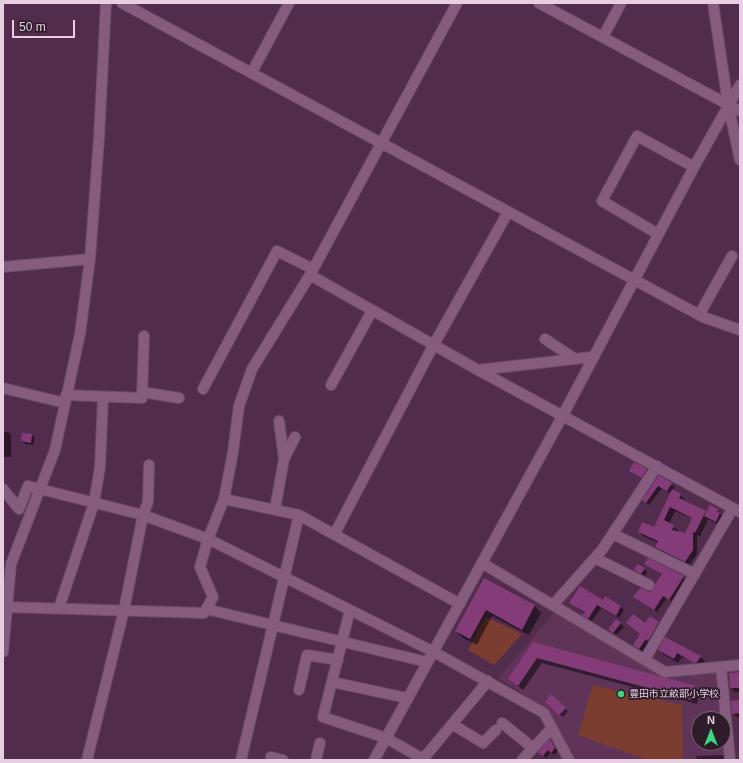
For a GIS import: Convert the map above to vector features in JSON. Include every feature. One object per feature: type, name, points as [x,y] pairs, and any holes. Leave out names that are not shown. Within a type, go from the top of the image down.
[{"type":"street","points":[[3,652],[6,607],[6,574],[55,450],[80,334],[90,260],[99,138],[106,3]]},
{"type":"street","points":[[122,3],[252,72],[381,144],[699,316],[740,330]]},
{"type":"street","points":[[252,72],[289,3]]},
{"type":"street","points":[[6,607],[204,613],[213,597],[200,567],[208,538],[224,498],[233,452],[239,406],[252,369],[311,272],[457,3]]},
{"type":"street","points":[[539,3],[740,111]]},
{"type":"street","points":[[603,37],[621,3]]},
{"type":"street","points":[[713,3],[728,104],[740,160]]},
{"type":"street","points":[[374,760],[426,662],[460,604],[562,415],[633,279],[728,104],[740,85]]},
{"type":"street","points":[[658,234],[602,202],[637,136],[694,167]]},
{"type":"street","points":[[335,533],[433,346],[508,212]]},
{"type":"street","points":[[203,389],[277,252],[372,311],[433,346],[736,510],[695,574],[645,659]]},
{"type":"street","points":[[699,316],[732,256]]},
{"type":"street","points":[[3,267],[90,260]]},
{"type":"street","points":[[331,385],[372,311]]},
{"type":"street","points":[[3,388],[66,399],[142,398],[144,336]]},
{"type":"street","points":[[544,339],[575,359]]},
{"type":"street","points":[[478,370],[592,357]]},
{"type":"street","points":[[142,392],[180,398]]},
{"type":"street","points":[[59,608],[94,503],[100,467],[104,398]]},
{"type":"street","points":[[279,421],[284,459]]},
{"type":"street","points":[[275,510],[284,459],[295,437]]},
{"type":"street","points":[[87,760],[124,610],[143,515],[148,502],[149,465]]},
{"type":"street","points":[[553,605],[595,558],[613,534],[657,466]]},
{"type":"street","points":[[3,489],[19,509],[28,486],[143,515],[208,538],[432,651],[544,713],[569,760]]},
{"type":"street","points":[[224,498],[300,515],[335,533],[460,604]]},
{"type":"street","points":[[241,760],[300,515]]},
{"type":"street","points":[[613,534],[695,574]]},
{"type":"street","points":[[595,558],[649,585]]},
{"type":"street","points":[[482,563],[665,672],[740,665]]},
{"type":"street","points":[[206,609],[426,662]]},
{"type":"street","points":[[350,610],[323,716],[386,738],[424,759],[488,681]]},
{"type":"street","points":[[299,690],[307,655],[338,660]]},
{"type":"street","points":[[721,667],[730,760]]},
{"type":"street","points":[[332,682],[407,698]]},
{"type":"street","points":[[452,724],[483,744],[499,726],[533,748]]},
{"type":"street","points":[[522,760],[552,728]]},
{"type":"street","points":[[316,760],[320,743]]},
{"type":"street","points":[[271,757],[283,760]]},
{"type":"shaded area","name":"豊田市立畝部小学校","points":[[554,613],[664,676],[717,673],[719,711],[691,711],[691,751],[723,751],[724,760],[576,760],[549,710],[498,678]]},
{"type":"shaded area","points":[[486,617],[522,634],[494,665],[468,650]]},
{"type":"shaded area","points":[[593,685],[682,705],[683,759],[648,760],[578,735]]},
{"type":"building","points":[[22,433],[32,434],[31,443],[21,441]]},
{"type":"building","points":[[634,462],[647,469],[642,478],[629,471]]},
{"type":"building","points":[[659,475],[672,483],[667,491],[658,486],[646,503],[642,500]]},
{"type":"building","points":[[672,489],[681,494],[679,498],[706,511],[695,533],[693,532],[693,550],[685,562],[655,547],[658,541],[638,532],[642,522],[654,527]],"holes":[[[670,507],[692,518],[685,533],[672,530],[674,525],[664,520]]]},
{"type":"building","points":[[710,505],[718,509],[717,511],[720,513],[716,522],[704,516]]},
{"type":"building","points":[[648,558],[684,576],[669,600],[663,596],[654,610],[633,597],[640,588],[650,592],[662,574],[644,564]]},
{"type":"building","points":[[637,564],[645,568],[641,574],[634,570]]},
{"type":"building","points":[[484,578],[535,605],[522,630],[486,610],[470,639],[455,631]]},
{"type":"building","points":[[580,586],[603,600],[605,596],[621,606],[616,616],[597,605],[588,619],[582,615],[585,612],[569,603]]},
{"type":"building","points":[[633,614],[645,623],[650,616],[659,622],[648,641],[646,639],[639,649],[633,645],[640,634],[626,623]]},
{"type":"building","points":[[616,619],[621,623],[613,633],[608,629]]},
{"type":"building","points":[[665,637],[701,656],[697,662],[694,663],[677,653],[674,659],[658,650]]},
{"type":"building","points":[[533,642],[696,686],[692,700],[537,658],[518,686],[508,679]]},
{"type":"building","points":[[739,672],[740,688],[730,688],[729,673]]},
{"type":"building","points":[[551,694],[566,708],[559,715],[545,702]]},
{"type":"building","points":[[740,700],[740,713],[732,714],[731,701]]},
{"type":"building","points":[[550,739],[555,748],[551,753],[548,750],[543,756],[538,752]]},
{"type":"place","name":"豊田市立畝部小学校","points":[[621,694]]}]
